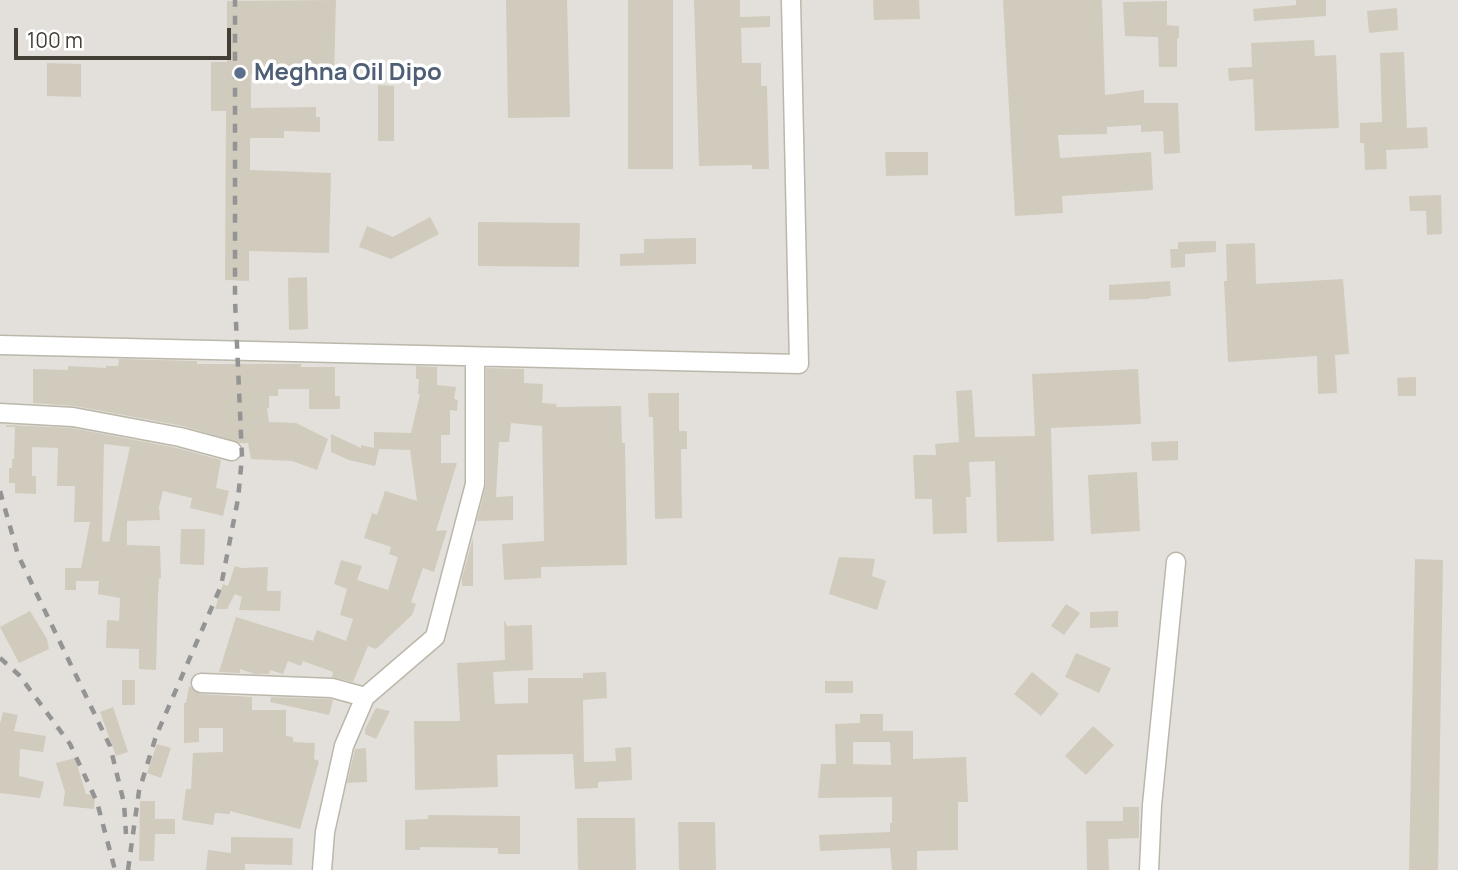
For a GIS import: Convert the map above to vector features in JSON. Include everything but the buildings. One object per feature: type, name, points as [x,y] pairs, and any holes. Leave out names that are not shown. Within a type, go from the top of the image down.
[{"type":"street","points":[[0,345],[799,364],[791,0]]},
{"type":"street","points":[[322,870],[325,832],[344,746],[365,697],[435,637],[475,484],[475,358]]},
{"type":"street","points":[[0,413],[73,417],[180,437],[232,450]]},
{"type":"street","points":[[1149,870],[1152,806],[1176,562]]},
{"type":"street","points":[[201,684],[332,688],[365,697]]},
{"type":"shaded area","points":[[0,0],[1458,0],[1458,870],[0,870]]},
{"type":"railway","points":[[128,870],[139,791],[156,736],[221,586],[238,499],[242,457],[235,300],[235,0]]},
{"type":"railway","points":[[0,491],[18,555],[110,746],[124,803],[126,834]]},
{"type":"railway","points":[[0,658],[19,675],[70,744],[97,802],[115,870]]},
{"type":"place","name":"Meghna Oil Dipo","points":[[240,73]]}]
